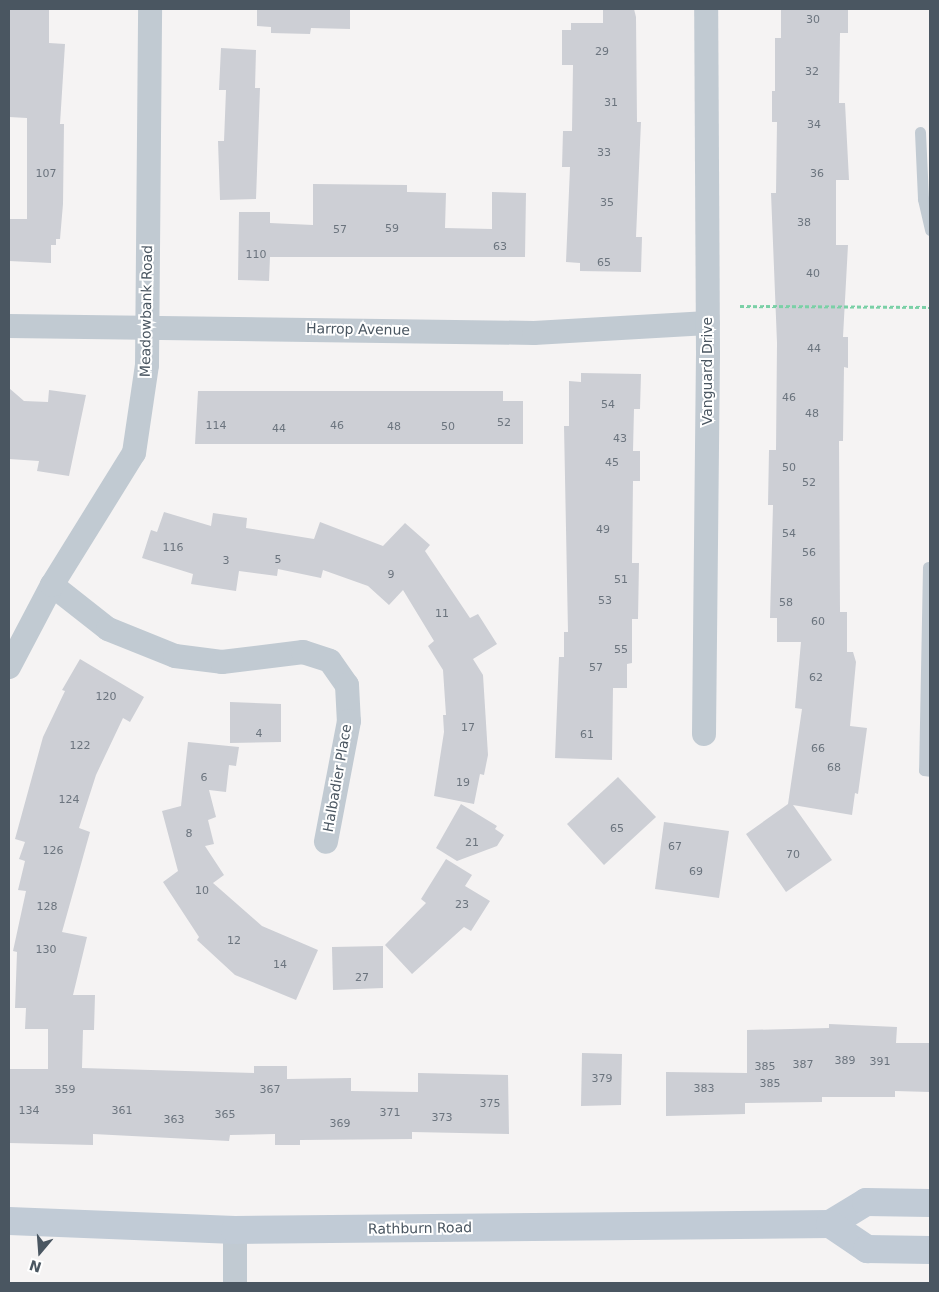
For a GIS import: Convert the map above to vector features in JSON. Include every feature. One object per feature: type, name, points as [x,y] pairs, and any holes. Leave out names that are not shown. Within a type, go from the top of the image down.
[{"type":"street","name":"Meadowbank Road","points":[[9,667],[52,584],[134,453],[147,370],[150,9]]},
{"type":"street","name":"Vanguard Drive","points":[[704,734],[708,322],[706,9]]},
{"type":"street","name":"Harrop Avenue","points":[[9,326],[146,326],[534,333],[708,322]]},
{"type":"street","name":"Halbadier Place","points":[[52,584],[108,629],[175,656],[222,662],[303,652],[330,661],[347,685],[349,721],[326,842]]},
{"type":"street","points":[[930,1203],[866,1202],[830,1224],[867,1249],[930,1250]]},
{"type":"street","name":"Rathburn Road","points":[[9,1221],[235,1230],[830,1224]]},
{"type":"street","points":[[235,1230],[235,1283]]},
{"type":"lane","points":[[920,132],[923,199],[930,230]]},
{"type":"lane","points":[[928,567],[929,619],[924,770],[930,771]]},
{"type":"path","points":[[740,306],[930,307]]},
{"type":"building","points":[[9,9],[49,9],[49,43],[65,44],[60,124],[64,124],[63,204],[60,239],[56,239],[56,245],[51,245],[51,263],[9,261],[9,219],[27,219],[27,118],[9,117]]},
{"type":"building","points":[[257,9],[350,9],[350,29],[311,28],[310,34],[271,33],[271,27],[257,26]]},
{"type":"building","points":[[603,9],[634,9],[636,17],[637,122],[641,122],[636,237],[642,237],[641,272],[580,271],[580,263],[566,262],[570,167],[562,167],[563,131],[572,131],[573,65],[562,65],[562,30],[571,30],[571,23],[603,23]]},
{"type":"building","points":[[781,9],[848,9],[848,33],[840,33],[839,103],[845,103],[849,180],[836,180],[836,245],[848,245],[843,337],[848,337],[848,368],[844,367],[843,441],[839,441],[840,612],[847,612],[847,652],[853,652],[856,662],[850,726],[867,728],[858,794],[855,793],[852,815],[793,805],[832,860],[786,892],[746,834],[788,804],[802,709],[795,708],[801,642],[777,642],[777,618],[770,618],[773,505],[768,505],[769,450],[776,450],[777,343],[771,193],[776,193],[777,122],[772,122],[772,91],[775,91],[775,38],[781,38]]},
{"type":"building","points":[[221,48],[256,50],[255,88],[260,88],[256,199],[220,200],[218,141],[224,141],[226,90],[219,90]]},
{"type":"building","points":[[313,184],[407,185],[407,192],[446,193],[445,228],[492,229],[492,192],[526,193],[525,257],[270,257],[269,281],[238,280],[239,212],[270,212],[270,223],[313,225]]},
{"type":"building","points":[[581,373],[641,374],[640,409],[634,409],[633,451],[640,451],[640,481],[633,481],[632,563],[639,563],[638,619],[632,619],[632,663],[627,664],[627,688],[613,688],[612,760],[555,758],[559,657],[564,657],[564,632],[568,632],[564,426],[569,426],[569,381],[581,382]]},
{"type":"building","points":[[9,388],[24,401],[48,402],[49,390],[86,395],[69,476],[37,471],[39,461],[9,459]]},
{"type":"building","points":[[198,391],[503,391],[503,401],[523,401],[523,444],[195,444]]},
{"type":"building","points":[[164,512],[211,526],[213,513],[247,518],[246,528],[314,539],[320,522],[383,546],[405,523],[430,545],[425,551],[470,618],[478,614],[497,644],[473,659],[483,675],[488,755],[484,775],[480,774],[474,804],[434,796],[444,732],[443,715],[446,715],[443,670],[428,646],[434,641],[403,590],[389,605],[368,586],[323,570],[321,578],[278,569],[277,576],[239,571],[236,591],[191,584],[193,574],[142,558],[151,530],[157,532]]},
{"type":"building","points":[[80,659],[144,697],[130,722],[123,718],[96,775],[79,828],[90,832],[62,932],[87,937],[73,995],[95,995],[94,1030],[83,1030],[82,1068],[254,1073],[254,1066],[287,1066],[287,1079],[351,1078],[351,1091],[418,1092],[418,1073],[508,1075],[509,1134],[412,1132],[412,1139],[300,1140],[300,1145],[275,1145],[275,1134],[230,1135],[229,1141],[93,1134],[93,1145],[9,1143],[9,1069],[48,1069],[48,1029],[25,1029],[26,1008],[15,1008],[17,952],[13,951],[26,891],[18,890],[25,861],[19,859],[25,842],[15,839],[43,737],[65,691],[62,690]]},
{"type":"building","points":[[230,702],[281,704],[281,742],[230,743]]},
{"type":"building","points":[[188,742],[239,747],[236,766],[229,765],[226,792],[209,790],[216,817],[208,820],[214,844],[205,846],[224,875],[213,883],[262,926],[318,950],[296,1000],[235,975],[197,940],[199,937],[163,882],[178,871],[162,811],[181,806]]},
{"type":"building","points":[[618,777],[656,817],[604,865],[567,824]]},
{"type":"building","points":[[461,804],[497,826],[495,829],[504,835],[497,846],[457,861],[436,848]]},
{"type":"building","points":[[664,822],[729,831],[719,898],[655,889]]},
{"type":"building","points":[[446,859],[472,875],[465,886],[490,901],[471,931],[464,927],[412,974],[385,945],[426,903],[421,899]]},
{"type":"building","points":[[383,946],[383,988],[333,990],[332,947]]},
{"type":"building","points":[[829,1024],[897,1027],[896,1043],[930,1043],[930,1092],[895,1091],[895,1097],[822,1097],[822,1102],[745,1103],[745,1114],[666,1116],[666,1072],[747,1073],[747,1030],[829,1028]]},
{"type":"building","points":[[582,1053],[622,1054],[621,1105],[581,1106]]}]
